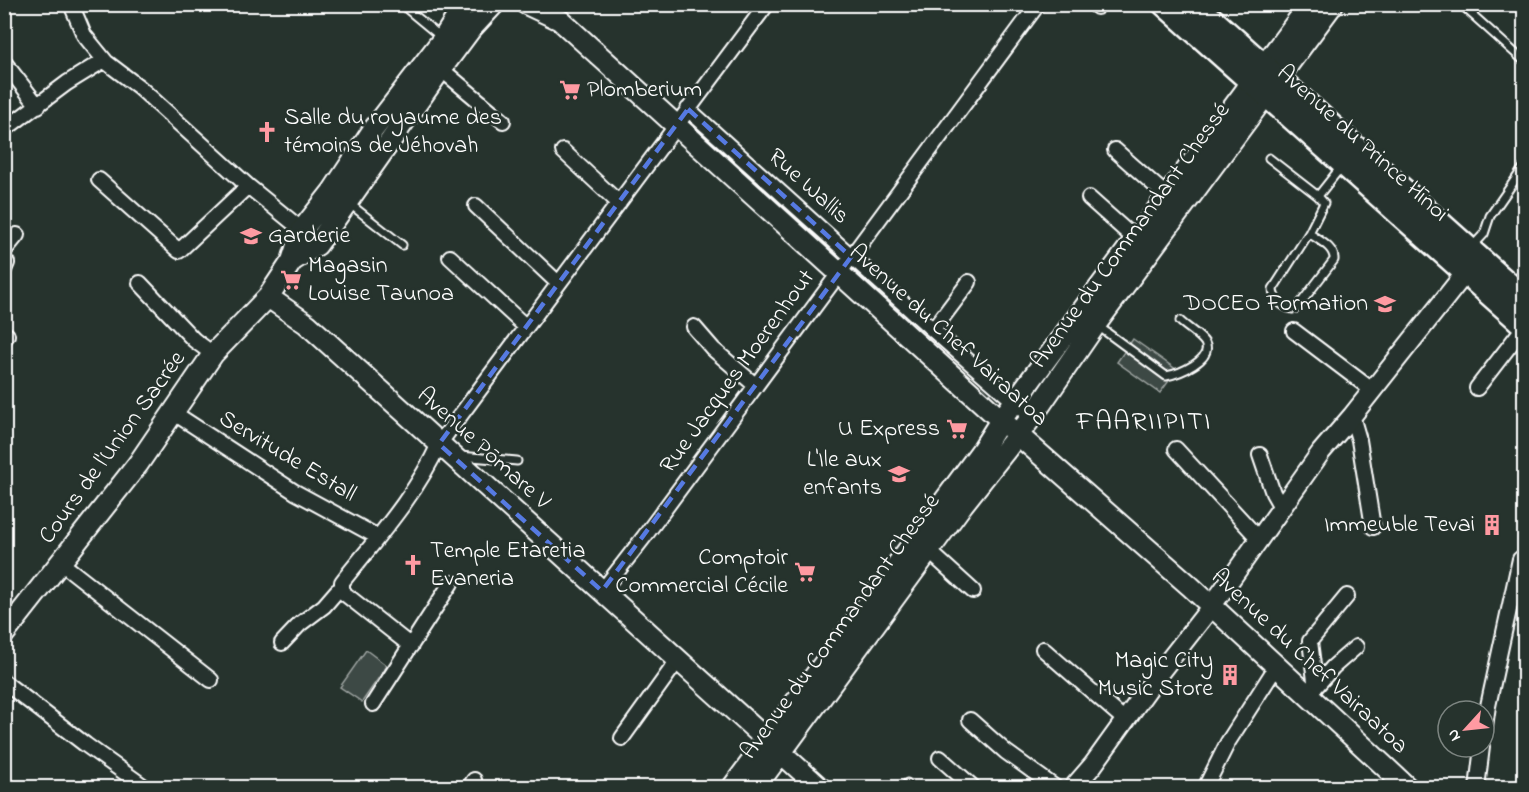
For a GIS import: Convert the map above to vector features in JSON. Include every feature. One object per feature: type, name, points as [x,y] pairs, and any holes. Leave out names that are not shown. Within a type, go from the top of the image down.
[{"type":"main road","points":[[292,261],[302,230],[332,192],[373,130],[443,39],[465,4]]},
{"type":"main road","points":[[292,261],[317,245],[441,69],[494,4]]},
{"type":"main road","name":"Avenue du Chef Vairaatoa","points":[[526,4],[555,12],[1001,420],[1276,667],[1310,693],[1408,788]]},
{"type":"main road","name":"Avenue du Prince Hīnoi","points":[[1164,4],[1265,80],[1470,250],[1524,298]]},
{"type":"main road","name":"Avenue du Prince Hīnoi","points":[[1195,4],[1344,164],[1524,326]]},
{"type":"main road","points":[[743,783],[774,746],[842,653],[1014,402],[1089,319],[1135,239],[1167,196],[1265,80],[1310,4]]},
{"type":"main road","name":"Avenue du Commandant Chessé","points":[[842,653],[929,551],[1032,417],[1089,319],[1265,80],[1334,4]]},
{"type":"main road","name":"Cours de l'Union Sacrée","points":[[4,634],[98,517],[174,413],[213,354],[268,297],[292,261]]},
{"type":"main road","name":"Avenue Pōmare V","points":[[268,297],[306,324],[820,788]]},
{"type":"street","points":[[71,4],[84,35],[106,62],[139,87],[317,245]]},
{"type":"street","points":[[411,646],[345,594],[342,582],[446,449],[526,327],[767,4]]},
{"type":"street","name":"Rue Jacques Moerenhout","points":[[602,591],[638,546],[1038,4]]},
{"type":"street","points":[[4,62],[38,106]]},
{"type":"street","points":[[4,130],[67,83],[101,62],[106,62]]},
{"type":"street","points":[[441,69],[503,121]]},
{"type":"street","name":"Rue Wallis","points":[[688,109],[1032,417]]},
{"type":"street","points":[[1115,150],[1167,196]]},
{"type":"street","points":[[562,151],[619,203]]},
{"type":"street","points":[[99,180],[179,252],[248,186]]},
{"type":"street","points":[[1089,198],[1135,239]]},
{"type":"street","points":[[476,206],[558,283]]},
{"type":"street","points":[[4,251],[17,235]]},
{"type":"street","points":[[450,256],[526,327]]},
{"type":"street","points":[[4,259],[7,263],[4,270]]},
{"type":"street","points":[[1073,788],[1211,607],[1321,452],[1466,272]]},
{"type":"street","points":[[933,330],[969,282]]},
{"type":"street","points":[[140,283],[194,340],[213,354]]},
{"type":"street","points":[[1477,388],[1524,326]]},
{"type":"street","points":[[694,327],[713,349],[756,386]]},
{"type":"street","points":[[1294,332],[1372,390]]},
{"type":"street","name":"Servitude Estall","points":[[174,413],[295,492],[378,537]]},
{"type":"street","points":[[1352,416],[1359,440],[1372,527]]},
{"type":"street","points":[[1176,449],[1259,539]]},
{"type":"street","points":[[1260,455],[1273,493],[1281,507]]},
{"type":"street","points":[[929,551],[974,591]]},
{"type":"street","points":[[1491,699],[1520,559]]},
{"type":"street","points":[[60,562],[210,680]]},
{"type":"street","points":[[373,704],[451,584]]},
{"type":"street","points":[[282,643],[300,624],[342,589]]},
{"type":"street","points":[[1310,693],[1315,681],[1310,641],[1347,596]]},
{"type":"street","points":[[1310,693],[1333,667],[1356,647]]},
{"type":"street","points":[[1043,649],[1126,721]]},
{"type":"street","points":[[622,738],[678,660]]},
{"type":"street","points":[[1207,787],[1228,742],[1276,667]]},
{"type":"street","points":[[4,682],[86,746],[146,788]]},
{"type":"street","points":[[970,720],[1006,752],[1056,788]]},
{"type":"street","points":[[940,758],[974,788]]},
{"type":"street","points":[[1478,788],[1481,759]]},
{"type":"lane","points":[[401,4],[443,39]]},
{"type":"lane","points":[[1463,4],[1524,61]]},
{"type":"lane","points":[[1269,158],[1324,203],[1309,233],[1273,289],[1276,299],[1292,309],[1297,308],[1334,260],[1335,255],[1332,250],[1309,233]]},
{"type":"lane","points":[[1318,196],[1344,164]]},
{"type":"lane","points":[[1470,250],[1484,234],[1491,216],[1524,167]]},
{"type":"lane","points":[[347,202],[402,245]]},
{"type":"lane","points":[[1089,319],[1166,376],[1187,369],[1206,352],[1206,345],[1202,340],[1180,321]]},
{"type":"lane","points":[[446,449],[517,461]]},
{"type":"highlighted area","points":[[688,109],[851,257],[602,591],[439,444]]},
{"type":"shaded area","points":[[1133,339],[1177,370],[1160,393],[1117,362]]},
{"type":"shaded area","points":[[366,650],[387,666],[362,702],[340,687]]},
{"type":"place","name":"Plomberium","points":[[570,90]]},
{"type":"place","name":"Salle du royaume des témoins de Jéhovah","points":[[267,132]]},
{"type":"place","name":"Garderie","points":[[251,236]]},
{"type":"place","name":"Magasin Louise Taunoa","points":[[291,280]]},
{"type":"place","name":"DOCEO Formation","points":[[1385,304]]},
{"type":"place","name":"U Express","points":[[957,429]]},
{"type":"place","name":"L'Ile aux enfants","points":[[899,474]]},
{"type":"place","name":"Immeuble Tevai","points":[[1492,525]]},
{"type":"place","name":"Temple Etaretia Evaneria","points":[[413,565]]},
{"type":"place","name":"Comptoir Commercial Cécile","points":[[805,572]]},
{"type":"place","name":"Magic City Music Store","points":[[1230,675]]},
{"type":"district","name":"FAARIIPITI","points":[[1144,422]]}]
